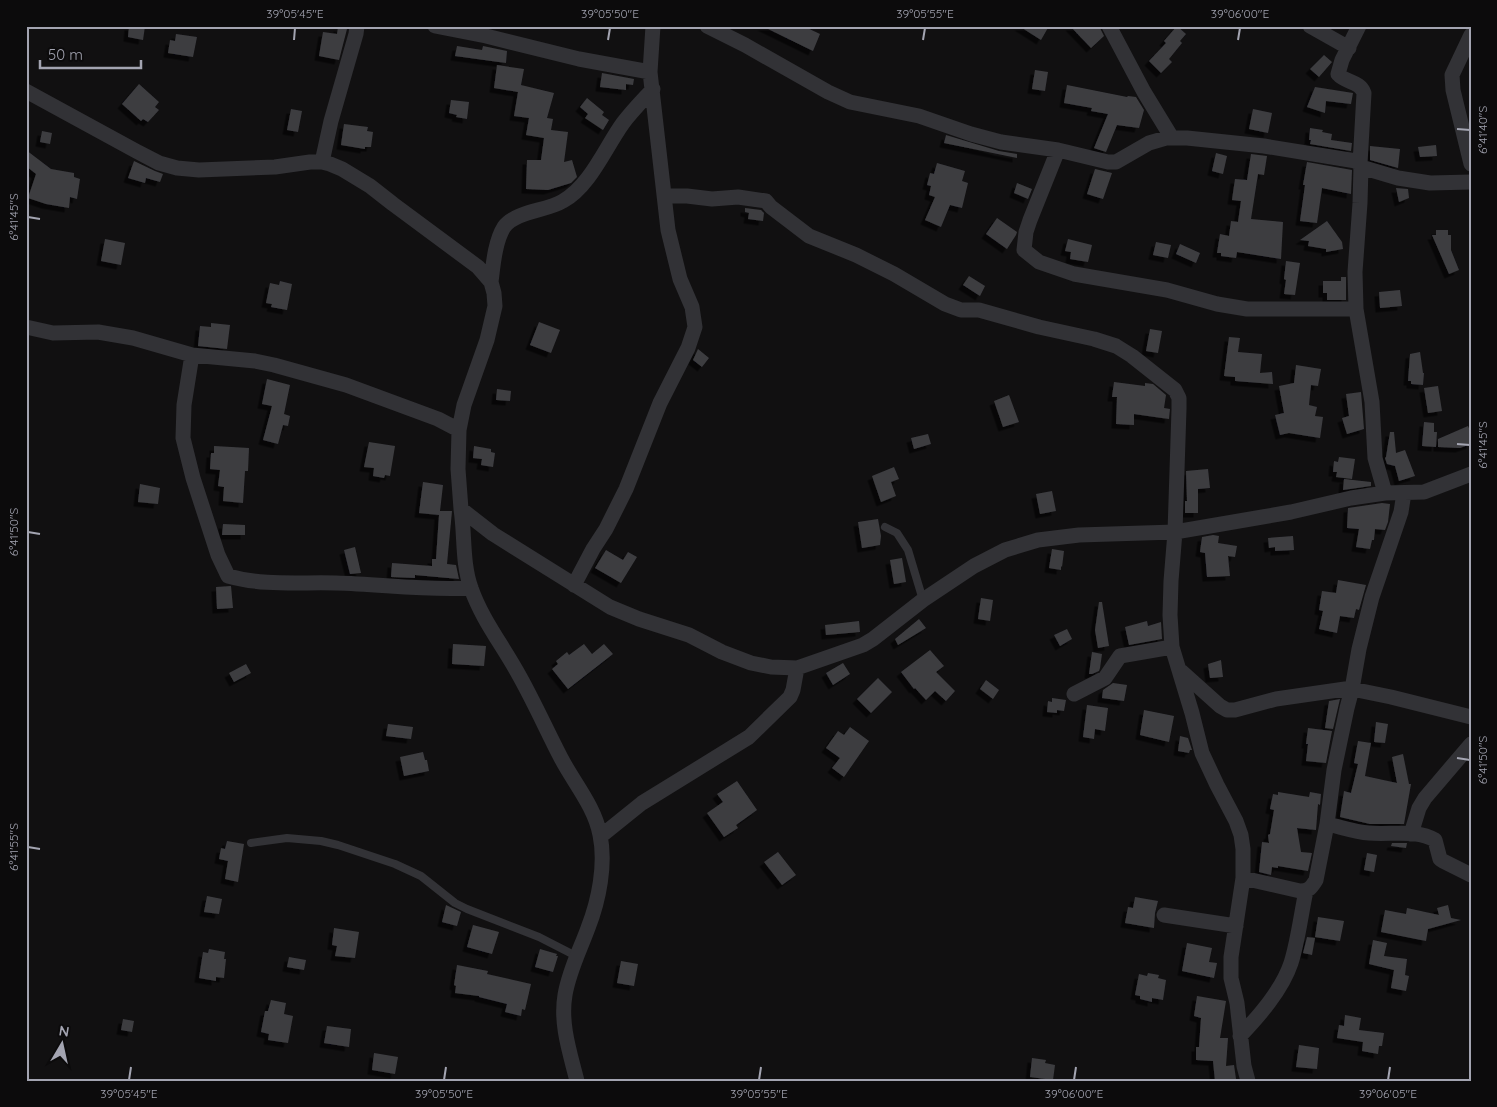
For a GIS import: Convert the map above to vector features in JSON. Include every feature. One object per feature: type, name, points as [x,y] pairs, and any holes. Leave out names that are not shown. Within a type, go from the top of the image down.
[{"type":"street","points":[[322,162],[331,121],[357,26]]},
{"type":"street","points":[[435,26],[650,72]]},
{"type":"street","points":[[574,585],[626,489],[660,403],[688,348],[695,328],[692,307],[680,279],[668,230],[650,72],[653,26]]},
{"type":"street","points":[[707,26],[850,102],[919,116],[976,136],[1001,142],[1058,150],[1108,162],[1116,162],[1149,142],[1166,138],[1187,138],[1264,146],[1353,160],[1360,165],[1398,178],[1430,183],[1471,182]]},
{"type":"street","points":[[1109,26],[1144,92],[1172,138]]},
{"type":"street","points":[[1310,26],[1349,48]]},
{"type":"street","points":[[1359,26],[1342,60],[1338,74],[1341,78],[1360,85],[1364,93],[1360,203],[1355,272],[1356,310],[1372,402],[1375,458],[1385,493]]},
{"type":"street","points":[[1471,35],[1452,75],[1453,90],[1471,164]]},
{"type":"street","points":[[576,1081],[564,1026],[563,1010],[567,983],[588,927],[600,880],[601,836],[586,799],[568,772],[520,677],[481,611],[471,588],[466,568],[458,469],[459,430],[464,405],[487,340],[494,306],[494,293],[491,282],[496,249],[504,228],[511,220],[562,202],[574,193],[584,183],[623,123],[653,89]]},
{"type":"street","points":[[26,91],[158,163],[177,168],[199,170],[255,169],[322,162],[342,169],[370,186],[462,254],[478,267],[491,282]]},
{"type":"street","points":[[1058,150],[1026,232],[1024,250],[1039,262],[1074,274],[1167,290],[1217,304],[1247,309],[1356,310]]},
{"type":"street","points":[[665,196],[712,199],[738,197],[766,201],[809,236],[856,255],[953,307],[960,310],[979,310],[1038,328],[1094,339],[1116,346],[1132,356],[1175,390],[1179,398],[1175,532],[1170,581],[1172,647],[1202,753],[1241,835],[1243,878],[1230,968],[1237,1003],[1244,1066],[1248,1081]]},
{"type":"street","points":[[26,327],[53,333],[98,332],[134,338],[192,355],[255,361],[346,385],[430,416],[459,430]]},
{"type":"street","points":[[192,355],[184,405],[183,438],[211,536],[228,576],[259,582],[336,583],[430,589],[471,588]]},
{"type":"street","points":[[462,509],[493,534],[610,607],[638,620],[689,634],[722,652],[751,662],[771,667],[797,668],[863,645],[923,600],[974,566],[1005,550],[1038,540],[1079,535],[1175,532],[1291,512],[1351,498],[1385,493],[1424,492],[1471,474]]},
{"type":"street","points":[[1243,878],[1300,891],[1306,891],[1311,888],[1316,880],[1320,869],[1334,770],[1359,648],[1372,597],[1401,512],[1404,493]]},
{"type":"street","points":[[1074,694],[1105,678],[1120,656],[1172,647]]},
{"type":"street","points":[[601,836],[642,803],[749,737],[790,697],[797,668]]},
{"type":"street","points":[[1180,670],[1227,710],[1235,710],[1276,699],[1352,689],[1471,717]]},
{"type":"street","points":[[1411,834],[1419,808],[1425,798],[1471,744]]},
{"type":"street","points":[[1327,824],[1368,833],[1411,834],[1430,837],[1435,840],[1443,862],[1471,875]]},
{"type":"street","points":[[1240,1036],[1263,1010],[1283,980],[1290,964],[1306,891]]},
{"type":"street","points":[[1164,915],[1236,926]]},
{"type":"lane","points":[[885,527],[897,533],[908,550],[923,600]]},
{"type":"lane","points":[[251,843],[287,838],[321,841],[395,864],[422,876],[455,903],[539,937],[576,956]]},
{"type":"building","points":[[129,26],[145,26],[143,40],[128,37]]},
{"type":"building","points":[[762,26],[803,26],[820,34],[813,51]]},
{"type":"building","points":[[1019,26],[1049,26],[1041,40]]},
{"type":"building","points":[[1070,26],[1099,26],[1104,36],[1091,48]]},
{"type":"building","points":[[1177,26],[1186,34],[1180,41],[1182,43],[1169,59],[1172,62],[1161,73],[1149,61],[1166,43],[1164,41]]},
{"type":"building","points":[[338,27],[347,29],[339,60],[319,56],[323,32],[337,34]]},
{"type":"building","points":[[176,34],[197,37],[193,57],[168,53],[170,40],[175,41]]},
{"type":"building","points":[[457,46],[482,50],[483,46],[507,51],[506,63],[455,56]]},
{"type":"building","points":[[1324,55],[1332,62],[1319,77],[1310,69]]},
{"type":"building","points":[[497,65],[524,69],[521,85],[554,93],[547,118],[553,119],[551,130],[568,132],[564,162],[572,160],[577,177],[571,183],[548,190],[526,189],[527,160],[541,160],[544,138],[526,135],[529,118],[514,116],[518,92],[494,88]]},
{"type":"building","points":[[1035,70],[1048,72],[1045,91],[1032,89]]},
{"type":"building","points":[[602,73],[634,79],[633,85],[626,84],[626,90],[600,87]]},
{"type":"building","points":[[139,84],[159,102],[155,107],[159,110],[148,122],[143,119],[141,121],[122,104]]},
{"type":"building","points":[[1067,85],[1127,97],[1136,97],[1144,110],[1139,128],[1117,125],[1106,152],[1094,148],[1108,114],[1091,111],[1092,108],[1064,103]]},
{"type":"building","points":[[1315,87],[1353,93],[1351,104],[1326,101],[1325,113],[1307,107]]},
{"type":"building","points":[[587,98],[604,112],[602,115],[609,120],[603,130],[585,118],[588,114],[580,107]]},
{"type":"building","points":[[451,100],[469,102],[467,119],[456,117],[457,115],[449,113]]},
{"type":"building","points":[[291,109],[302,111],[298,132],[287,130]]},
{"type":"building","points":[[1253,109],[1272,113],[1268,133],[1249,129]]},
{"type":"building","points":[[344,124],[368,127],[367,131],[373,132],[371,147],[365,147],[365,149],[341,145]]},
{"type":"building","points":[[1310,128],[1332,134],[1331,140],[1352,143],[1351,151],[1310,144]]},
{"type":"building","points":[[42,131],[52,133],[50,144],[40,142]]},
{"type":"building","points":[[946,135],[999,151],[1017,154],[1017,158],[944,143]]},
{"type":"building","points":[[1436,145],[1437,156],[1420,157],[1418,147]]},
{"type":"building","points":[[1370,146],[1400,149],[1398,168],[1370,160]]},
{"type":"building","points":[[26,150],[51,169],[74,173],[74,177],[80,179],[77,199],[70,197],[69,208],[46,204],[28,198],[36,174],[26,166]]},
{"type":"building","points":[[1216,153],[1227,156],[1223,174],[1212,171]]},
{"type":"building","points":[[1251,154],[1267,156],[1264,175],[1258,174],[1251,219],[1283,222],[1281,259],[1237,252],[1236,258],[1221,256],[1221,253],[1217,253],[1220,234],[1229,236],[1231,221],[1238,222],[1241,201],[1232,200],[1235,179],[1247,180]]},
{"type":"building","points":[[134,161],[163,174],[160,182],[146,178],[145,183],[128,178]]},
{"type":"building","points":[[1307,162],[1352,170],[1351,194],[1322,188],[1317,223],[1300,221]]},
{"type":"building","points":[[937,163],[965,171],[962,181],[968,183],[962,208],[950,205],[941,227],[925,220],[935,197],[929,195],[931,186],[927,185],[930,173],[934,174]]},
{"type":"building","points":[[1095,169],[1112,173],[1103,199],[1087,194]]},
{"type":"building","points":[[1017,183],[1032,189],[1028,199],[1014,193]]},
{"type":"building","points":[[1396,188],[1408,189],[1409,198],[1399,202]]},
{"type":"building","points":[[745,208],[761,210],[764,213],[763,221],[748,219],[749,213],[745,212]]},
{"type":"building","points":[[997,218],[1017,232],[1007,249],[986,234]]},
{"type":"building","points":[[1327,221],[1342,242],[1343,249],[1326,252],[1326,249],[1308,246],[1309,241],[1300,240]]},
{"type":"building","points":[[1436,230],[1448,230],[1448,235],[1451,235],[1451,250],[1459,270],[1449,274],[1432,235],[1436,235]]},
{"type":"building","points":[[105,239],[125,243],[121,265],[101,261]]},
{"type":"building","points":[[1068,239],[1092,245],[1088,262],[1070,259],[1071,252],[1065,251]]},
{"type":"building","points":[[1156,242],[1171,245],[1168,258],[1153,255]]},
{"type":"building","points":[[1180,244],[1200,253],[1196,263],[1176,254]]},
{"type":"building","points":[[1286,261],[1300,263],[1295,295],[1284,294]]},
{"type":"building","points":[[969,276],[985,286],[980,296],[963,285]]},
{"type":"building","points":[[1341,277],[1346,277],[1346,300],[1327,300],[1327,293],[1323,293],[1323,281],[1341,281]]},
{"type":"building","points":[[280,281],[292,284],[287,310],[271,307],[272,304],[266,303],[270,283],[279,285]]},
{"type":"building","points":[[1400,290],[1402,306],[1380,308],[1379,292]]},
{"type":"building","points":[[539,322],[560,330],[551,353],[530,345]]},
{"type":"building","points":[[211,323],[230,325],[227,349],[198,346],[200,326],[211,327]]},
{"type":"building","points":[[1150,329],[1162,331],[1158,353],[1146,351]]},
{"type":"building","points":[[1229,337],[1240,338],[1238,352],[1262,354],[1260,373],[1272,372],[1273,384],[1235,381],[1235,377],[1224,376]]},
{"type":"building","points":[[698,349],[709,358],[702,367],[693,360]]},
{"type":"building","points":[[1420,352],[1424,373],[1423,385],[1411,384],[1411,381],[1408,381],[1410,354]]},
{"type":"building","points":[[1296,365],[1321,369],[1318,386],[1311,385],[1309,405],[1317,407],[1315,416],[1323,417],[1320,438],[1289,433],[1280,435],[1275,415],[1284,413],[1279,386],[1294,383]]},
{"type":"building","points":[[267,379],[290,385],[284,414],[290,416],[288,426],[283,425],[278,444],[263,440],[272,406],[262,404]]},
{"type":"building","points":[[1114,382],[1145,386],[1145,383],[1153,384],[1166,395],[1164,408],[1170,409],[1169,419],[1134,414],[1134,425],[1116,424],[1117,397],[1112,397]]},
{"type":"building","points":[[1438,386],[1442,411],[1428,413],[1424,388]]},
{"type":"building","points":[[497,389],[511,391],[510,401],[496,400]]},
{"type":"building","points":[[1361,392],[1364,429],[1347,434],[1342,418],[1349,416],[1346,394]]},
{"type":"building","points":[[1009,395],[1019,422],[1003,427],[994,401]]},
{"type":"building","points":[[1424,422],[1434,423],[1434,432],[1437,432],[1436,447],[1422,446]]},
{"type":"building","points":[[1468,426],[1471,433],[1471,444],[1460,448],[1438,447],[1438,439]]},
{"type":"building","points":[[1390,432],[1394,432],[1396,453],[1405,450],[1415,476],[1399,481],[1395,466],[1387,464],[1385,458]]},
{"type":"building","points":[[928,434],[931,444],[914,449],[911,438]]},
{"type":"building","points":[[369,442],[395,446],[390,476],[385,475],[384,478],[373,476],[374,468],[364,467]]},
{"type":"building","points":[[214,446],[249,448],[248,471],[245,471],[243,503],[223,501],[224,487],[218,486],[220,470],[210,469],[211,453],[214,453]]},
{"type":"building","points":[[474,446],[491,449],[491,452],[495,453],[493,467],[481,465],[482,459],[473,458]]},
{"type":"building","points":[[1339,457],[1355,459],[1352,479],[1336,477],[1337,472],[1333,472],[1334,461],[1338,462]]},
{"type":"building","points":[[894,467],[899,479],[891,482],[896,496],[881,502],[872,476]]},
{"type":"building","points":[[1208,469],[1210,488],[1198,489],[1198,513],[1185,513],[1185,501],[1187,501],[1186,471]]},
{"type":"building","points":[[1344,479],[1371,482],[1371,486],[1343,490]]},
{"type":"building","points":[[423,482],[443,485],[440,511],[452,511],[447,564],[456,565],[459,579],[415,575],[415,578],[391,577],[392,563],[432,566],[432,559],[436,559],[439,515],[419,513]]},
{"type":"building","points":[[140,484],[160,488],[158,504],[138,502]]},
{"type":"building","points":[[1052,491],[1056,511],[1040,514],[1036,494]]},
{"type":"building","points":[[1382,503],[1390,504],[1385,530],[1375,529],[1374,540],[1372,540],[1370,549],[1356,547],[1359,529],[1347,528],[1348,508]]},
{"type":"building","points":[[878,519],[881,536],[880,545],[862,548],[858,522]]},
{"type":"building","points":[[223,524],[245,525],[245,535],[222,535]]},
{"type":"building","points":[[1219,536],[1218,543],[1237,546],[1235,557],[1228,556],[1230,576],[1207,577],[1205,553],[1200,552],[1202,537]]},
{"type":"building","points":[[1293,536],[1294,550],[1275,551],[1275,547],[1269,548],[1268,538]]},
{"type":"building","points":[[355,547],[361,573],[350,574],[344,550]]},
{"type":"building","points":[[1052,549],[1064,551],[1061,570],[1049,568]]},
{"type":"building","points":[[606,550],[623,560],[628,552],[637,557],[621,583],[595,568]]},
{"type":"building","points":[[902,558],[906,582],[894,584],[890,560]]},
{"type":"building","points":[[1338,580],[1366,585],[1359,610],[1356,609],[1354,618],[1340,616],[1337,633],[1319,629],[1323,611],[1319,610],[1322,591],[1336,593]]},
{"type":"building","points":[[231,586],[233,608],[217,609],[216,587]]},
{"type":"building","points":[[981,598],[993,600],[990,621],[978,619]]},
{"type":"building","points":[[1099,602],[1102,602],[1109,646],[1098,648],[1095,630]]},
{"type":"building","points":[[919,619],[926,628],[898,645],[895,639]]},
{"type":"building","points":[[859,621],[860,632],[826,635],[825,625]]},
{"type":"building","points":[[1147,621],[1148,626],[1161,622],[1162,639],[1129,645],[1125,627]]},
{"type":"building","points":[[1067,629],[1072,639],[1060,646],[1054,635]]},
{"type":"building","points":[[453,644],[486,646],[484,666],[452,664]]},
{"type":"building","points":[[584,644],[592,654],[604,644],[613,654],[568,689],[552,669],[558,664],[556,661],[567,652],[569,655]]},
{"type":"building","points":[[930,650],[944,666],[936,672],[955,691],[946,701],[935,691],[926,700],[914,689],[901,672]]},
{"type":"building","points":[[1092,652],[1102,654],[1099,671],[1089,674]]},
{"type":"building","points":[[1221,660],[1223,677],[1210,678],[1208,664]]},
{"type":"building","points":[[843,663],[850,674],[833,685],[826,673]]},
{"type":"building","points":[[246,664],[251,673],[234,682],[229,673]]},
{"type":"building","points":[[878,678],[892,692],[871,713],[857,699]]},
{"type":"building","points":[[986,680],[999,690],[993,699],[980,689]]},
{"type":"building","points":[[1113,683],[1127,685],[1124,701],[1102,698],[1103,690]]},
{"type":"building","points":[[1052,698],[1066,700],[1064,711],[1057,710],[1057,713],[1047,712],[1048,701],[1052,702]]},
{"type":"building","points":[[1340,699],[1333,729],[1325,728],[1329,701]]},
{"type":"building","points":[[1087,705],[1108,708],[1105,731],[1095,729],[1094,739],[1083,737]]},
{"type":"building","points":[[1144,710],[1174,716],[1169,742],[1140,735]]},
{"type":"building","points":[[1376,722],[1388,724],[1385,743],[1374,742]]},
{"type":"building","points":[[388,724],[413,727],[411,739],[386,736]]},
{"type":"building","points":[[850,727],[869,741],[844,777],[832,768],[840,758],[826,748],[838,731],[844,735]]},
{"type":"building","points":[[1308,728],[1332,731],[1326,763],[1306,761]]},
{"type":"building","points":[[1180,736],[1188,738],[1192,750],[1189,753],[1178,751]]},
{"type":"building","points":[[1358,741],[1371,743],[1365,776],[1397,783],[1392,757],[1403,754],[1409,784],[1411,784],[1404,824],[1370,824],[1340,817],[1344,791],[1351,793],[1358,764],[1354,763]]},
{"type":"building","points":[[423,752],[429,771],[404,776],[400,757]]},
{"type":"building","points":[[737,781],[757,810],[736,825],[738,828],[724,837],[707,813],[723,802],[717,794]]},
{"type":"building","points":[[1278,792],[1309,797],[1310,792],[1321,794],[1320,805],[1318,804],[1316,830],[1297,828],[1301,852],[1312,853],[1308,871],[1278,866],[1278,868],[1272,867],[1271,875],[1259,872],[1262,842],[1269,843],[1268,835],[1270,834],[1274,810],[1270,809],[1273,794],[1278,795]]},
{"type":"building","points":[[227,841],[244,844],[238,882],[225,879],[228,861],[219,859],[221,848],[225,849]]},
{"type":"building","points":[[1392,843],[1407,843],[1406,848],[1391,846]]},
{"type":"building","points":[[778,852],[796,875],[782,885],[764,862]]},
{"type":"building","points":[[1367,853],[1377,855],[1374,872],[1364,870]]},
{"type":"building","points":[[207,896],[222,899],[219,914],[204,912]]},
{"type":"building","points":[[1135,897],[1158,901],[1154,928],[1125,923],[1128,907],[1133,908]]},
{"type":"building","points":[[446,905],[461,912],[457,926],[442,922]]},
{"type":"building","points":[[1448,905],[1451,918],[1461,920],[1428,929],[1426,941],[1381,932],[1385,910],[1406,914],[1407,908],[1439,915],[1437,908]]},
{"type":"building","points":[[1318,917],[1344,921],[1340,941],[1315,937]]},
{"type":"building","points":[[473,925],[499,932],[492,954],[467,947]]},
{"type":"building","points":[[334,928],[359,932],[355,958],[335,956],[337,946],[332,945]]},
{"type":"building","points":[[1307,937],[1315,938],[1312,955],[1303,953]]},
{"type":"building","points":[[1373,940],[1387,943],[1384,956],[1407,959],[1405,975],[1409,976],[1406,991],[1391,988],[1394,970],[1369,964]]},
{"type":"building","points":[[1187,943],[1212,948],[1209,962],[1217,963],[1214,978],[1182,971]]},
{"type":"building","points":[[209,949],[225,952],[224,978],[216,977],[216,981],[199,978],[203,952],[208,953]]},
{"type":"building","points":[[540,949],[557,954],[553,972],[535,967]]},
{"type":"building","points":[[289,957],[306,960],[304,970],[287,967]]},
{"type":"building","points":[[621,961],[638,964],[634,986],[617,983]]},
{"type":"building","points":[[457,965],[488,971],[487,974],[531,984],[525,1010],[522,1009],[521,1016],[505,1012],[507,1004],[479,996],[455,993],[456,986],[454,985]]},
{"type":"building","points":[[1148,973],[1159,975],[1158,978],[1166,980],[1163,1000],[1152,998],[1152,1002],[1140,999],[1140,996],[1135,995],[1139,974],[1147,976]]},
{"type":"building","points":[[1197,996],[1226,1001],[1220,1038],[1228,1038],[1226,1066],[1234,1065],[1236,1079],[1215,1081],[1213,1061],[1196,1060],[1196,1047],[1199,1047],[1201,1018],[1194,1016]]},
{"type":"building","points":[[271,1000],[286,1003],[284,1014],[293,1016],[288,1043],[268,1040],[269,1034],[261,1032],[265,1011],[268,1011]]},
{"type":"building","points":[[1345,1015],[1361,1018],[1359,1030],[1384,1033],[1382,1046],[1379,1046],[1378,1054],[1362,1051],[1363,1042],[1337,1038],[1339,1025],[1344,1026]]},
{"type":"building","points":[[123,1019],[134,1021],[132,1032],[121,1030]]},
{"type":"building","points":[[327,1026],[351,1029],[349,1047],[324,1043]]},
{"type":"building","points":[[1299,1045],[1319,1048],[1317,1069],[1296,1067]]},
{"type":"building","points":[[374,1053],[398,1057],[395,1074],[372,1070]]},
{"type":"building","points":[[1032,1058],[1046,1060],[1045,1063],[1055,1065],[1053,1080],[1030,1077]]}]
